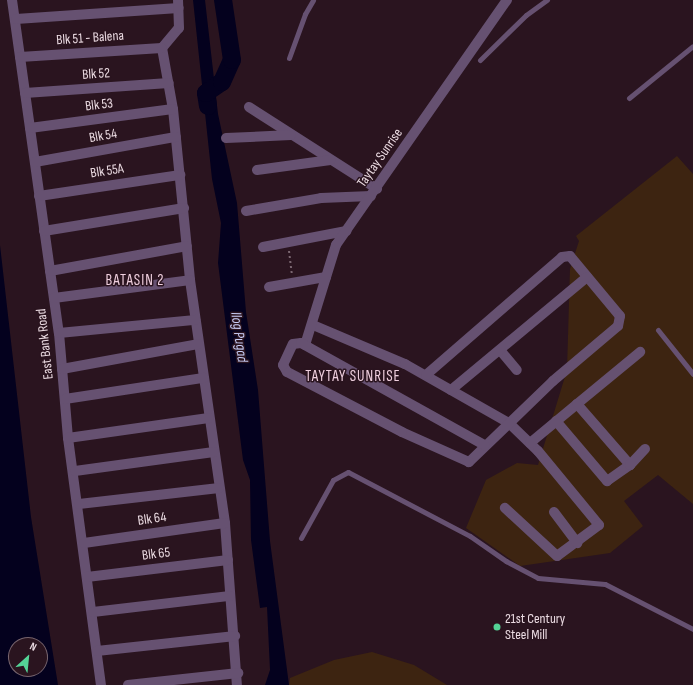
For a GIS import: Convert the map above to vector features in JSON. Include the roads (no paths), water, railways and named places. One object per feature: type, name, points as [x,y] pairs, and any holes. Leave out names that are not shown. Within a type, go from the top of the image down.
[{"type":"street","name":"East Bank Road","points":[[12,0],[16,19],[39,196],[59,333],[68,438],[79,504],[101,685]]},
{"type":"street","name":"Taytay Sunrise","points":[[305,345],[313,325],[336,245],[374,193],[506,0]]},
{"type":"street","points":[[16,19],[178,4],[179,28],[162,48],[169,83],[176,136],[190,280],[198,344],[225,523],[230,596],[238,673],[237,685]]},
{"type":"street","name":"Blk 51 - Balena","points":[[20,57],[162,48]]},
{"type":"street","name":"Blk 52","points":[[25,93],[169,83]]},
{"type":"street","points":[[249,107],[330,160],[374,193]]},
{"type":"street","name":"Blk 53","points":[[30,128],[172,109]]},
{"type":"street","points":[[226,138],[291,135]]},
{"type":"street","name":"Blk 54","points":[[35,162],[176,136]]},
{"type":"street","points":[[257,170],[330,160]]},
{"type":"street","name":"Blk 55A","points":[[39,196],[180,174]]},
{"type":"street","points":[[246,211],[321,198],[374,193]]},
{"type":"street","points":[[44,231],[184,208]]},
{"type":"street","points":[[263,247],[346,231]]},
{"type":"street","points":[[50,271],[187,246]]},
{"type":"street","points":[[426,375],[562,257],[570,256],[587,276],[620,316],[618,326],[484,445],[469,462],[462,461],[284,370],[283,365],[293,344],[305,345],[484,445]]},
{"type":"street","points":[[451,390],[587,276]]},
{"type":"street","points":[[269,287],[326,277]]},
{"type":"street","points":[[54,298],[190,280]]},
{"type":"street","points":[[59,333],[195,320]]},
{"type":"street","points":[[313,325],[426,375],[509,423],[530,443],[599,523],[563,554],[551,554],[505,508]]},
{"type":"street","points":[[62,369],[198,344]]},
{"type":"street","points":[[500,350],[518,370]]},
{"type":"street","points":[[530,443],[640,352]]},
{"type":"street","points":[[65,399],[203,378]]},
{"type":"street","points":[[577,404],[630,465]]},
{"type":"street","points":[[68,438],[209,418]]},
{"type":"street","points":[[556,421],[607,481],[630,465],[645,449]]},
{"type":"street","points":[[74,472],[214,452]]},
{"type":"street","points":[[79,504],[219,488]]},
{"type":"street","points":[[554,512],[577,543]]},
{"type":"street","name":"Blk 64","points":[[84,543],[225,523]]},
{"type":"street","name":"Blk 65","points":[[87,577],[228,560]]},
{"type":"street","points":[[93,612],[230,596]]},
{"type":"street","points":[[96,651],[235,636]]},
{"type":"street","points":[[128,685],[238,673]]},
{"type":"lane","points":[[290,58],[305,14],[313,0]]},
{"type":"lane","points":[[480,60],[526,15],[547,0]]},
{"type":"lane","points":[[629,98],[693,46]]},
{"type":"lane","points":[[658,330],[693,374]]},
{"type":"lane","points":[[301,538],[333,480],[348,472],[470,536],[506,561],[538,578],[605,584],[693,629]]},
{"type":"water","points":[[193,0],[205,0],[218,114],[237,203],[246,312],[258,390],[270,541],[289,685],[265,685],[270,670],[267,607],[260,608],[251,540],[250,480],[243,460],[218,263],[221,223],[212,179]]},
{"type":"water","points":[[0,245],[31,517],[58,685],[0,685]]},
{"type":"waterway","name":"Ilog Pugad","points":[[208,106],[206,93],[222,82],[232,60],[223,0]]},
{"type":"place","name":"21st Century Steel Mill","points":[[497,627]]},
{"type":"district","name":"BATASIN 2","points":[[135,281]]},
{"type":"district","name":"TAYTAY SUNRISE","points":[[353,377]]}]
